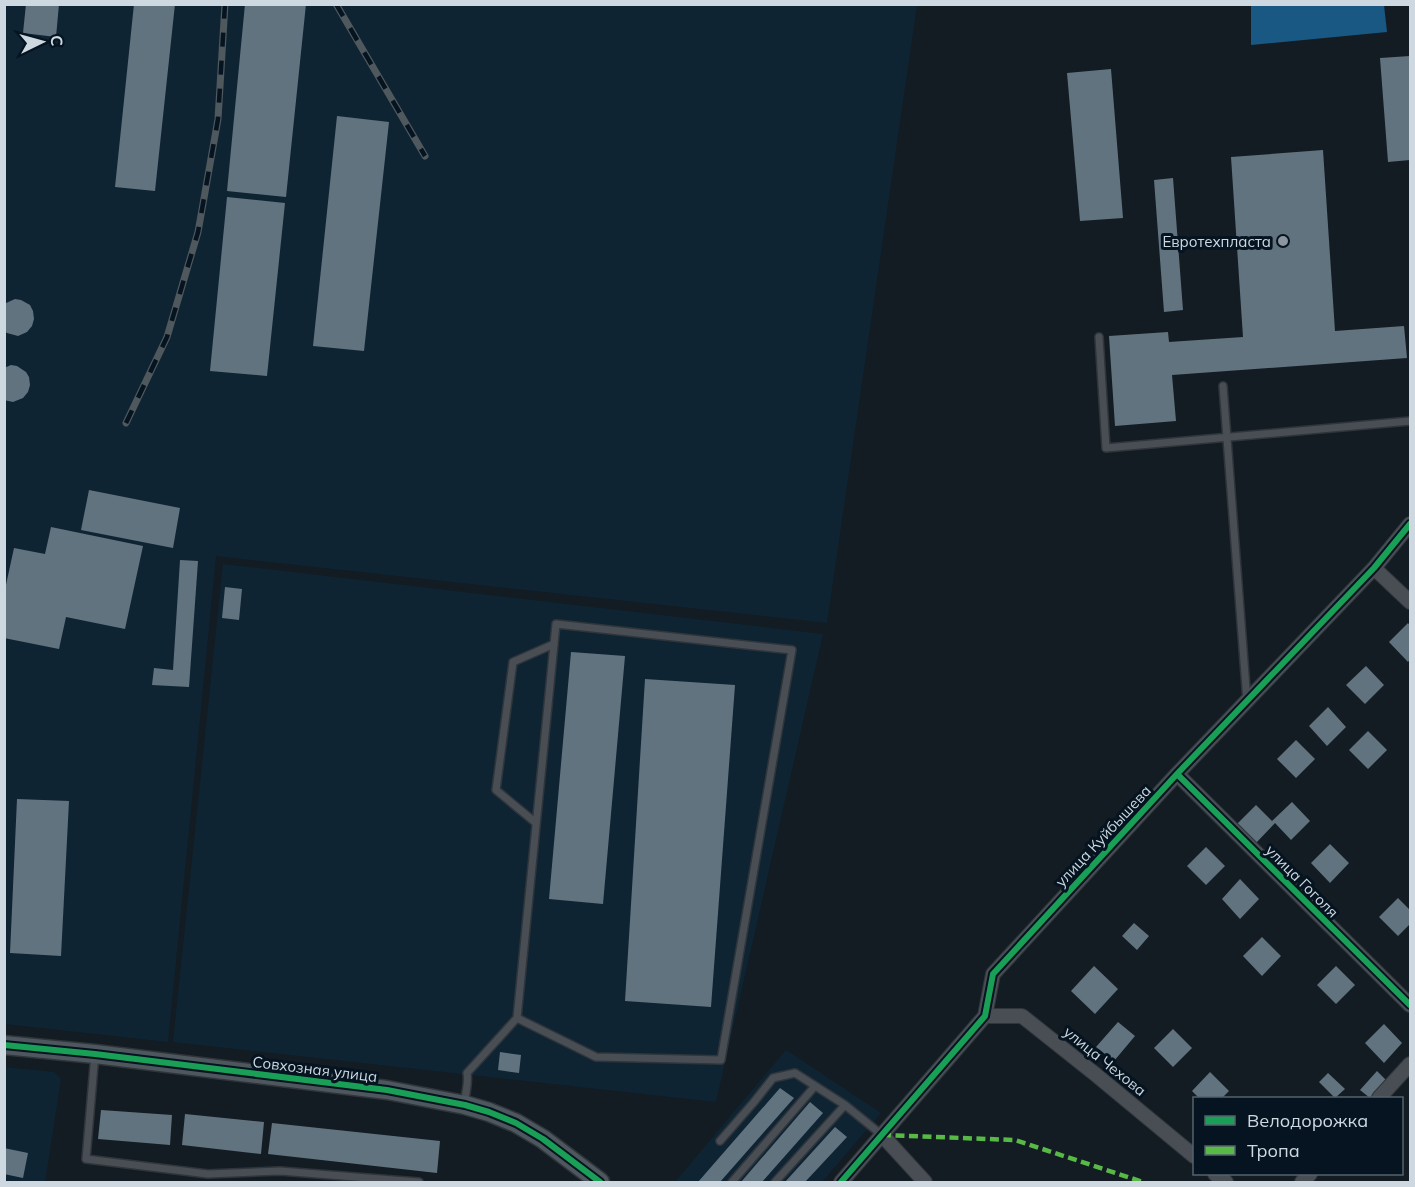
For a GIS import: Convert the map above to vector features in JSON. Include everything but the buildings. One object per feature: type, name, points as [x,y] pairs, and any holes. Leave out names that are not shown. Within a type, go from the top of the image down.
[{"type":"street","name":"улица Куйбышева","points":[[985,1016],[993,974],[1177,774],[1374,568],[1410,524]]},
{"type":"street","points":[[1374,568],[1410,602]]},
{"type":"street","name":"улица Гоголя","points":[[1177,774],[1410,1005]]},
{"type":"street","points":[[842,1182],[985,1016]]},
{"type":"street","name":"улица Чехова","points":[[985,1016],[1022,1016],[1193,1155]]},
{"type":"street","name":"Совхозная улица","points":[[4,1045],[387,1090],[465,1105],[516,1123],[543,1139],[600,1182]]},
{"type":"street","points":[[1380,1097],[1410,1064]]},
{"type":"street","points":[[882,1135],[925,1182]]},
{"type":"lane","points":[[1099,337],[1106,448],[1410,421]]},
{"type":"lane","points":[[1223,386],[1247,701]]},
{"type":"lane","points":[[465,1105],[467,1073],[517,1018],[556,624],[792,650],[721,1060],[596,1057],[517,1018]]},
{"type":"lane","points":[[536,823],[496,790],[513,662],[554,644]]},
{"type":"lane","points":[[95,1054],[86,1159],[208,1174],[280,1171],[420,1182]]},
{"type":"lane","points":[[720,1141],[773,1078],[795,1073],[845,1105],[882,1135]]},
{"type":"lane","points":[[732,1182],[815,1086]]},
{"type":"lane","points":[[775,1182],[845,1105]]},
{"type":"shaded area","points":[[5,5],[917,5],[827,623],[216,556],[168,1042],[5,1024]]},
{"type":"shaded area","points":[[223,564],[823,634],[716,1102],[173,1042]]},
{"type":"shaded area","points":[[786,1050],[881,1113],[822,1182],[675,1182]]},
{"type":"shaded area","points":[[4,1067],[54,1072],[61,1079],[45,1182],[5,1182]]},
{"type":"water","points":[[1251,5],[1384,5],[1387,32],[1251,45]]},
{"type":"railway","points":[[126,423],[167,337],[198,232],[218,119],[225,4]]},
{"type":"railway","points":[[336,4],[425,156]]},
{"type":"marked path","points":[[882,1135],[1015,1140],[1143,1182]]},
{"type":"cycle path","points":[[841,1182],[985,1016],[993,974],[1177,774],[1374,568],[1410,524]]},
{"type":"cycle path","points":[[1177,774],[1410,1005]]},
{"type":"cycle path","points":[[4,1045],[387,1090],[465,1105],[516,1123],[543,1139],[600,1182]]},
{"type":"place","name":"Евротехпласта","points":[[1283,241]]}]
